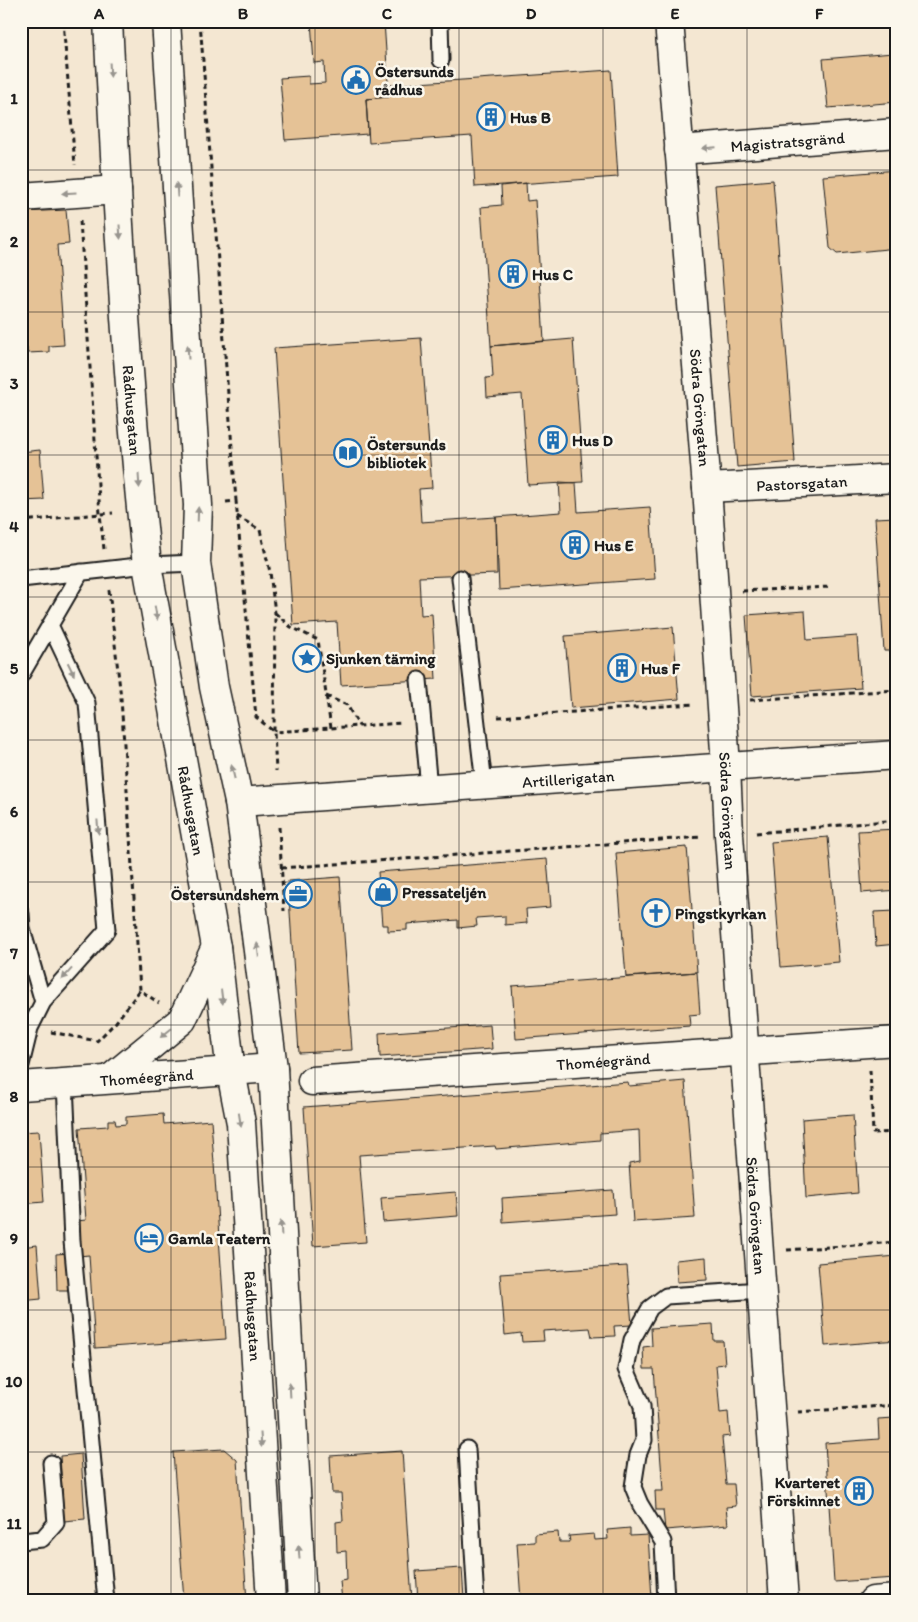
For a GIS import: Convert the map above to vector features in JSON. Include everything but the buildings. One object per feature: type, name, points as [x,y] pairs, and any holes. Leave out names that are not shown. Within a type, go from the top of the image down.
[{"type":"street","name":"Rådhusgatan","points":[[108,21],[117,190],[141,510],[147,565],[216,947],[231,1072],[241,1122],[271,1601]]},
{"type":"street","name":"Rådhusgatan","points":[[166,21],[198,505],[196,563],[214,687],[240,802],[273,1068],[302,1601]]},
{"type":"street","name":"Södra Gröngatan","points":[[669,21],[707,488],[729,835],[784,1601]]},
{"type":"street","name":"Magistratsgränd","points":[[679,150],[897,132]]},
{"type":"street","points":[[21,197],[117,190]]},
{"type":"street","name":"Pastorsgatan","points":[[707,488],[897,478]]},
{"type":"street","name":"Artillerigatan","points":[[240,802],[897,755]]},
{"type":"street","points":[[110,1079],[182,1020],[216,947]]},
{"type":"street","name":"Thoméegränd","points":[[312,1081],[897,1041]]},
{"type":"street","name":"Thoméegränd","points":[[21,1086],[273,1068]]},
{"type":"street","points":[[873,1601],[897,1599]]},
{"type":"lane","points":[[440,21],[441,60]]},
{"type":"lane","points":[[21,579],[147,565],[196,563]]},
{"type":"lane","points":[[21,675],[81,572]]},
{"type":"lane","points":[[460,578],[484,784]]},
{"type":"lane","points":[[21,1066],[30,1028],[43,1002],[107,930],[88,703],[50,625]]},
{"type":"lane","points":[[419,680],[429,788]]},
{"type":"lane","points":[[22,924],[43,1002]]},
{"type":"lane","points":[[66,1083],[72,1241],[106,1601]]},
{"type":"lane","points":[[666,1601],[663,1542],[640,1504],[633,1487],[638,1455],[644,1440],[642,1406],[626,1369],[632,1340],[650,1308],[666,1296],[762,1290]]},
{"type":"lane","points":[[467,1449],[476,1601]]},
{"type":"lane","points":[[21,1541],[42,1539],[56,1523],[51,1463]]},
{"type":"path","points":[[63,21],[76,173]]},
{"type":"path","points":[[200,21],[236,502]]},
{"type":"path","points":[[30,1028],[96,1041],[116,1022],[140,990],[120,698],[100,514],[79,212]]},
{"type":"path","points":[[21,521],[100,514]]},
{"type":"path","points":[[237,516],[260,530],[270,572],[275,613],[274,732],[423,722]]},
{"type":"path","points":[[714,592],[831,587]]},
{"type":"path","points":[[275,613],[291,627],[318,640],[331,728]]},
{"type":"path","points":[[476,718],[897,690]]},
{"type":"path","points":[[326,696],[347,704],[359,726]]},
{"type":"path","points":[[281,868],[729,835],[897,820]]},
{"type":"path","points":[[140,990],[182,1020]]},
{"type":"path","points":[[869,1043],[873,1133],[897,1132]]},
{"type":"path","points":[[759,1252],[897,1242]]},
{"type":"path","points":[[771,1414],[897,1405]]},
{"type":"place","name":"Östersunds rådhus","points":[[356,80]]},
{"type":"place","name":"Hus B","points":[[491,117]]},
{"type":"place","name":"Hus C","points":[[513,274]]},
{"type":"place","name":"Hus D","points":[[553,440]]},
{"type":"place","name":"Östersunds bibliotek","points":[[348,453]]},
{"type":"place","name":"Hus E","points":[[575,545]]},
{"type":"place","name":"Sjunken tärning","points":[[307,658]]},
{"type":"place","name":"Hus F","points":[[622,668]]},
{"type":"place","name":"Pressateljén","points":[[383,892]]},
{"type":"place","name":"Östersundshem","points":[[298,894]]},
{"type":"place","name":"Pingstkyrkan","points":[[656,913]]},
{"type":"place","name":"Gamla Teatern","points":[[149,1238]]},
{"type":"place","name":"Kvarteret Förskinnet","points":[[859,1491]]}]
